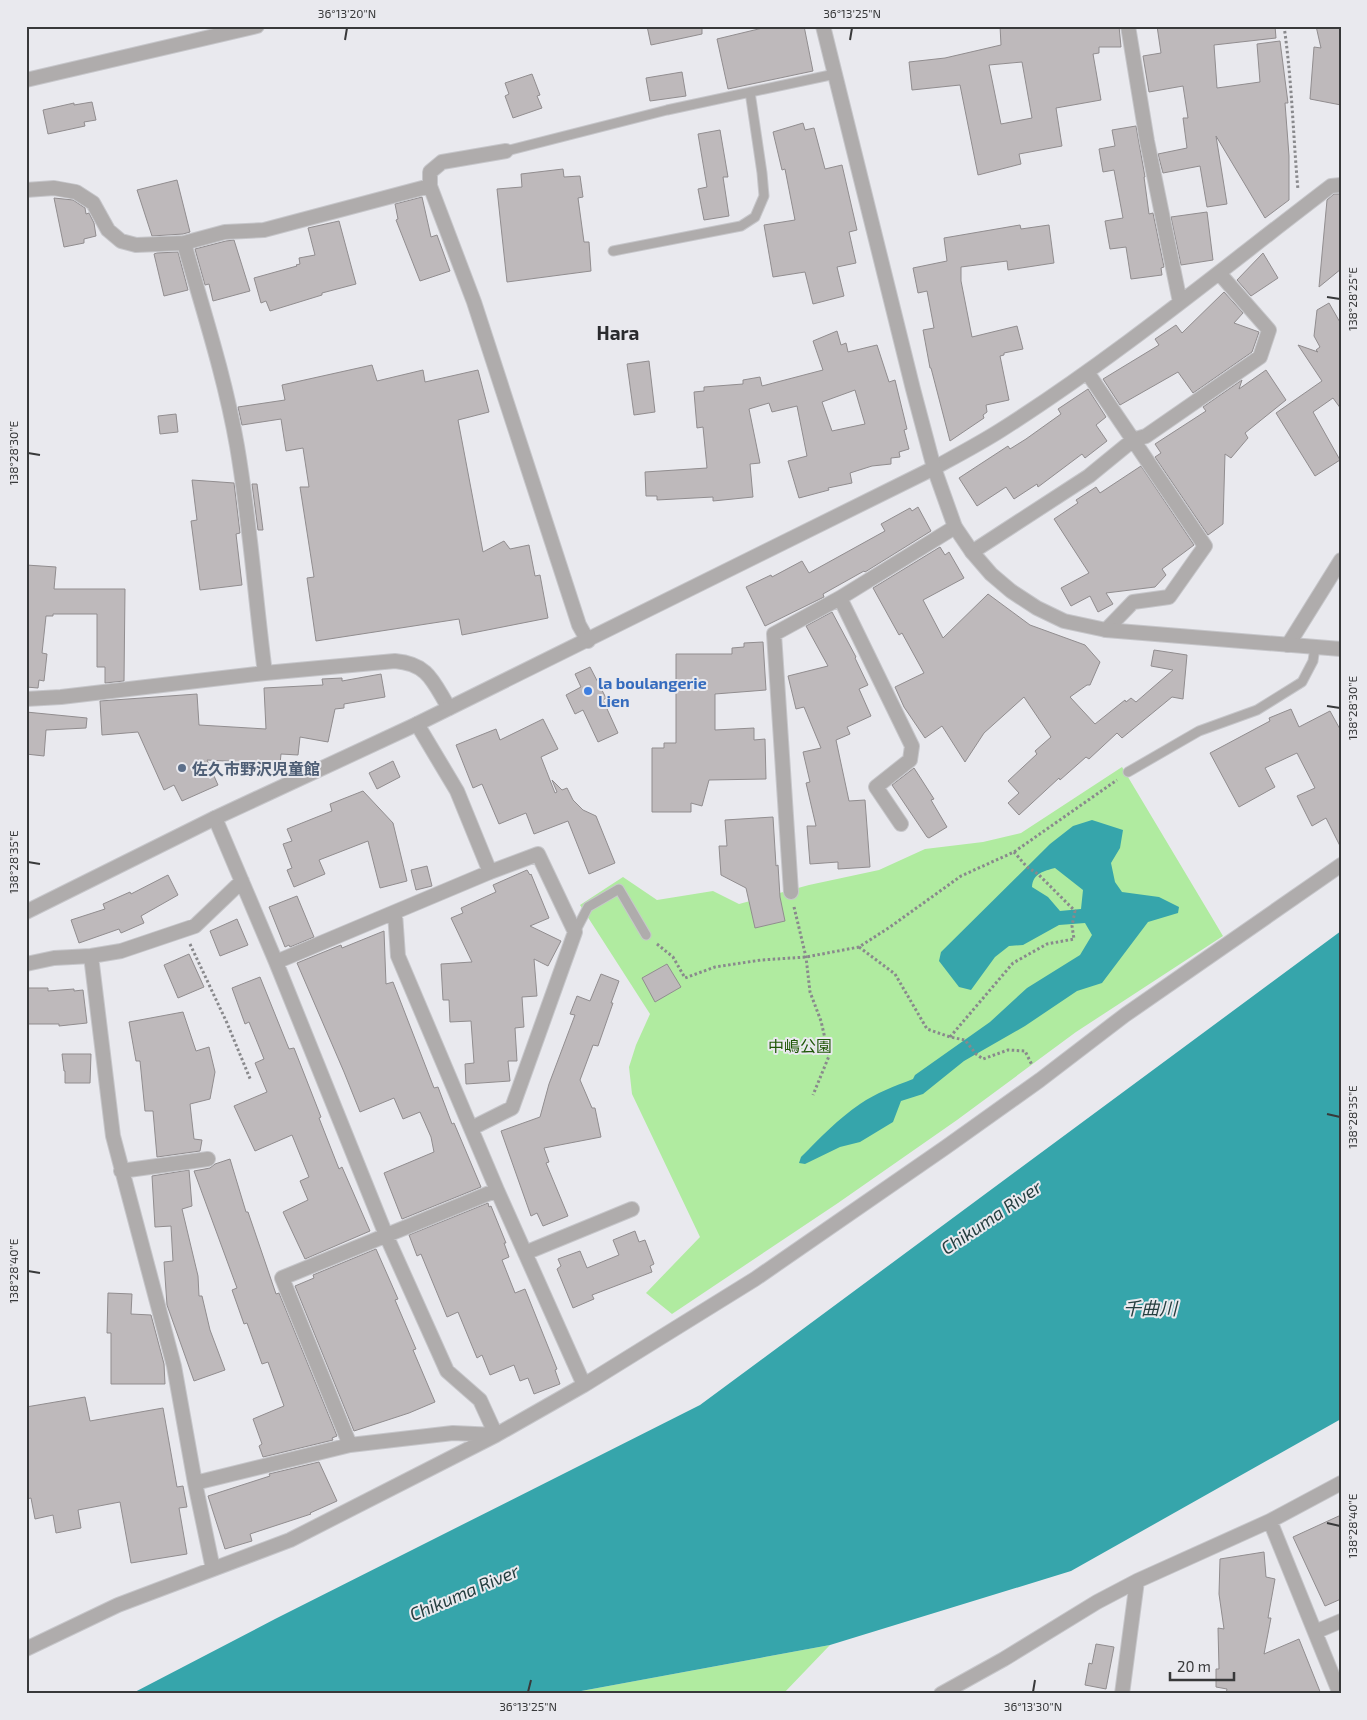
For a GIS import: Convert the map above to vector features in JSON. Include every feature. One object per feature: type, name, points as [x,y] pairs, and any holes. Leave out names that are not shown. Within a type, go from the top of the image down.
[{"type":"street","points":[[26,80],[257,26]]},
{"type":"street","points":[[823,26],[934,468],[955,527],[972,552],[991,574],[1012,592],[1037,608],[1064,621],[1106,630],[1341,649]]},
{"type":"street","points":[[1128,26],[1147,141],[1180,302]]},
{"type":"street","points":[[506,151],[442,162],[430,172],[430,186],[474,302],[580,625],[588,641]]},
{"type":"street","points":[[26,912],[215,818],[417,724],[588,641],[934,468],[1000,431],[1087,372],[1331,186],[1341,185]]},
{"type":"street","points":[[26,190],[54,188],[76,192],[93,203],[108,230],[121,241],[136,245],[184,243],[224,232],[264,230],[430,186]]},
{"type":"street","points":[[184,243],[220,373],[237,445],[265,673]]},
{"type":"street","points":[[972,552],[1089,476],[1132,440],[1146,436],[1260,358],[1269,330],[1219,273]]},
{"type":"street","points":[[1087,372],[1205,546],[1170,598],[1133,602],[1106,630]]},
{"type":"street","points":[[791,892],[774,634],[840,598],[955,527]]},
{"type":"street","points":[[1288,645],[1341,560]]},
{"type":"street","points":[[840,598],[912,746],[910,760],[876,787],[901,824]]},
{"type":"street","points":[[26,699],[61,697],[265,673],[395,661],[409,662],[422,668],[432,680],[448,708]]},
{"type":"street","points":[[417,724],[457,791],[490,872]]},
{"type":"street","points":[[215,818],[276,962],[386,1235],[447,1371],[480,1400],[496,1434]]},
{"type":"street","points":[[276,962],[490,872],[538,854],[575,932],[512,1108],[472,1128]]},
{"type":"street","points":[[26,1649],[118,1605],[290,1540],[496,1434],[584,1385],[755,1279],[1040,1080],[1126,1015],[1341,865]]},
{"type":"street","points":[[26,964],[54,958],[91,956],[122,951],[195,926],[242,881]]},
{"type":"street","points":[[395,913],[398,956],[497,1190],[584,1385]]},
{"type":"street","points":[[91,956],[113,1136],[174,1366],[213,1569]]},
{"type":"street","points":[[121,1171],[208,1159]]},
{"type":"street","points":[[350,1445],[282,1278],[497,1190]]},
{"type":"street","points":[[525,1253],[632,1209]]},
{"type":"street","points":[[195,1483],[350,1445],[453,1433],[496,1434]]},
{"type":"street","points":[[947,1690],[1097,1602],[1138,1581],[1270,1521],[1341,1483]]},
{"type":"street","points":[[1270,1521],[1340,1694]]},
{"type":"street","points":[[1122,1694],[1138,1581]]},
{"type":"street","points":[[1315,1632],[1341,1621]]},
{"type":"lane","points":[[506,151],[667,110],[835,74]]},
{"type":"lane","points":[[613,251],[741,226],[755,217],[764,196],[750,92]]},
{"type":"lane","points":[[1128,772],[1199,731],[1257,710],[1302,682],[1313,661],[1315,647]]},
{"type":"lane","points":[[575,932],[588,907],[619,889],[646,935]]},
{"type":"path","points":[[1284,26],[1292,90],[1300,210]]},
{"type":"path","points":[[646,935],[673,957],[685,978],[715,967],[761,960],[806,957],[859,947],[961,876],[1014,852],[1128,772]]},
{"type":"path","points":[[950,1037],[1013,963],[1047,944],[1074,939],[1072,926],[1075,911],[1038,874],[1026,867],[1014,852]]},
{"type":"path","points":[[791,892],[806,957],[810,992],[822,1021],[829,1056],[813,1095]]},
{"type":"path","points":[[183,930],[228,1023],[251,1081]]},
{"type":"path","points":[[859,947],[895,974],[926,1029],[965,1040],[976,1054],[983,1059],[1008,1050],[1025,1051],[1040,1080]]},
{"type":"green space","name":"中嶋公園","points":[[1122,767],[1223,936],[1076,1032],[957,1120],[838,1203],[672,1314],[646,1293],[700,1237],[632,1094],[629,1067],[636,1045],[650,1014],[580,905],[623,877],[657,900],[713,891],[739,904],[809,885],[879,870],[925,849],[983,842],[1021,833]]},
{"type":"green space","points":[[830,1645],[783,1694],[565,1694]]},
{"type":"water","points":[[1092,820],[1123,830],[1120,848],[1111,863],[1115,882],[1122,892],[1159,897],[1179,907],[1178,913],[1148,922],[1102,983],[1077,991],[1025,1026],[964,1061],[923,1094],[901,1101],[893,1122],[860,1142],[840,1147],[805,1164],[799,1163],[801,1157],[829,1129],[852,1110],[879,1093],[913,1079],[915,1075],[990,1022],[1027,988],[1080,955],[1092,935],[1085,923],[1059,925],[1023,945],[1009,946],[995,957],[971,990],[959,987],[939,961],[941,952],[1050,844],[1073,826]],"holes":[[[1055,868],[1083,890],[1081,909],[1060,911],[1048,897],[1032,887],[1037,876]]]},
{"type":"water","name":"千曲川","points":[[1341,931],[1341,1419],[1071,1571],[830,1645],[565,1694],[131,1694],[275,1619],[700,1405]]},
{"type":"building","points":[[647,26],[702,26],[702,34],[651,45]]},
{"type":"building","points":[[771,26],[804,26],[813,71],[728,89],[717,39]]},
{"type":"building","points":[[1000,26],[1119,26],[1121,47],[1099,47],[1099,53],[1093,54],[1101,100],[1056,108],[1062,146],[1019,154],[1021,164],[978,175],[960,85],[912,90],[909,62],[945,58],[1001,45]],"holes":[[[1022,62],[1032,118],[1001,124],[989,65]]]},
{"type":"building","points":[[1157,26],[1275,26],[1276,38],[1214,45],[1217,88],[1260,82],[1257,44],[1280,41],[1288,103],[1285,103],[1289,156],[1289,200],[1265,218],[1216,136],[1227,204],[1207,207],[1200,166],[1163,173],[1158,154],[1187,148],[1183,118],[1188,118],[1183,86],[1149,92],[1143,56],[1161,53]]},
{"type":"building","points":[[1316,26],[1341,26],[1341,105],[1310,99],[1314,47],[1321,48]]},
{"type":"building","points":[[682,72],[686,96],[650,101],[646,78]]},
{"type":"building","points":[[532,74],[540,95],[537,96],[542,108],[513,118],[505,96],[509,94],[505,83]]},
{"type":"building","points":[[92,102],[96,120],[84,122],[85,126],[48,134],[43,110],[74,103],[74,105]]},
{"type":"building","points":[[803,123],[805,130],[814,128],[825,169],[842,165],[857,230],[849,232],[856,263],[837,267],[844,296],[813,304],[805,272],[773,277],[764,225],[795,220],[785,169],[782,170],[773,132]]},
{"type":"building","points":[[1136,126],[1149,214],[1153,213],[1164,267],[1161,268],[1162,275],[1131,279],[1126,247],[1110,249],[1105,221],[1123,218],[1114,170],[1103,172],[1099,149],[1115,146],[1112,130]]},
{"type":"building","points":[[720,130],[728,177],[723,177],[729,216],[704,220],[698,189],[707,187],[698,134]]},
{"type":"building","points":[[563,169],[564,177],[580,176],[583,197],[578,198],[584,242],[589,242],[591,271],[507,282],[497,189],[522,187],[521,174]]},
{"type":"building","points":[[177,180],[190,232],[152,236],[137,190]]},
{"type":"building","points":[[1334,194],[1341,194],[1341,269],[1319,287],[1327,200]]},
{"type":"building","points":[[422,197],[431,237],[437,235],[450,271],[420,281],[396,220],[398,219],[395,204]]},
{"type":"building","points":[[54,198],[73,200],[85,208],[86,214],[89,213],[94,223],[96,236],[84,239],[84,243],[64,247]]},
{"type":"building","points":[[1207,212],[1213,260],[1181,265],[1171,217]]},
{"type":"building","points":[[339,221],[356,284],[322,293],[322,295],[270,311],[266,301],[261,303],[254,278],[297,266],[300,264],[299,258],[315,255],[308,228]]},
{"type":"building","points":[[1020,225],[1021,229],[1049,225],[1054,263],[1008,270],[1007,261],[961,267],[961,281],[972,337],[1017,326],[1023,349],[1004,353],[1004,355],[1000,356],[1009,400],[986,405],[987,412],[983,415],[984,418],[950,441],[930,368],[923,330],[934,328],[927,291],[918,293],[913,268],[947,261],[944,238]]},
{"type":"building","points":[[234,240],[250,291],[213,301],[209,284],[205,285],[195,249]]},
{"type":"building","points":[[178,252],[188,290],[164,296],[154,254]]},
{"type":"building","points":[[1263,253],[1278,278],[1251,296],[1237,280]]},
{"type":"building","points":[[1224,292],[1243,313],[1234,323],[1259,332],[1252,352],[1193,393],[1178,372],[1120,405],[1103,379],[1159,345],[1155,339],[1176,325],[1182,333]]},
{"type":"building","points":[[1329,303],[1341,324],[1341,409],[1333,398],[1313,412],[1340,460],[1315,476],[1276,413],[1322,381],[1298,345],[1318,352],[1316,350],[1320,347],[1314,336],[1317,310]]},
{"type":"building","points":[[837,331],[841,345],[846,343],[848,352],[877,345],[889,382],[895,380],[907,429],[904,430],[909,449],[899,452],[900,457],[891,458],[891,464],[872,466],[850,473],[852,483],[828,488],[829,490],[799,498],[788,461],[807,456],[797,406],[772,412],[769,403],[749,409],[760,463],[750,464],[753,497],[713,501],[713,497],[657,500],[657,496],[646,496],[645,472],[707,468],[703,427],[697,428],[694,392],[704,391],[704,387],[743,384],[743,380],[760,377],[762,386],[823,370],[813,341]],"holes":[[[855,390],[865,424],[832,431],[822,402]]]},
{"type":"building","points":[[649,361],[655,412],[634,415],[627,364]]},
{"type":"building","points":[[372,365],[377,381],[423,370],[425,382],[478,370],[489,412],[458,420],[483,552],[504,541],[510,549],[529,545],[535,576],[540,575],[548,618],[462,635],[459,619],[316,641],[307,578],[314,577],[300,487],[309,487],[303,448],[286,451],[281,419],[242,425],[238,407],[285,400],[282,385]]},
{"type":"building","points":[[1266,370],[1286,400],[1245,433],[1248,438],[1231,458],[1225,454],[1223,524],[1208,535],[1155,457],[1161,453],[1155,444],[1206,411],[1203,407],[1242,380],[1239,389]]},
{"type":"building","points":[[1088,389],[1106,417],[1096,425],[1107,441],[1085,458],[1082,454],[1038,487],[1037,484],[1014,499],[1006,487],[977,506],[959,478],[1008,446],[1010,449],[1026,439],[1061,414],[1058,409]]},
{"type":"building","points":[[176,414],[178,432],[160,434],[158,416]]},
{"type":"building","points":[[1141,466],[1194,545],[1162,569],[1166,575],[1155,587],[1106,593],[1113,604],[1098,612],[1090,596],[1071,606],[1061,588],[1089,573],[1054,519],[1078,503],[1076,500],[1096,487],[1100,493]]},
{"type":"building","points":[[192,480],[234,483],[240,533],[236,534],[242,585],[200,590],[191,521],[197,520]]},
{"type":"building","points":[[252,484],[257,484],[263,530],[258,530]]},
{"type":"building","points":[[918,507],[931,531],[865,572],[823,594],[824,597],[765,626],[746,587],[771,575],[772,577],[802,561],[809,573],[885,531],[881,524],[910,508],[912,511]]},
{"type":"building","points":[[940,547],[945,555],[949,552],[964,578],[923,600],[943,638],[988,594],[1030,625],[1085,645],[1100,662],[1090,685],[1087,685],[1070,697],[1095,724],[1125,700],[1126,702],[1131,698],[1136,702],[1173,670],[1151,666],[1154,650],[1187,655],[1183,699],[1172,697],[1122,738],[1117,733],[1089,759],[1086,757],[1060,780],[1059,778],[1019,815],[1008,803],[1019,793],[1008,781],[1037,754],[1035,751],[1051,737],[1024,697],[984,733],[965,762],[942,726],[925,738],[904,707],[895,687],[924,673],[902,633],[899,635],[873,588]]},
{"type":"building","points":[[26,565],[56,567],[54,589],[125,589],[124,681],[105,683],[105,667],[97,667],[97,614],[53,614],[53,616],[46,616],[42,653],[47,654],[44,681],[39,680],[38,688],[26,687]]},
{"type":"building","points":[[832,612],[856,657],[868,685],[859,689],[871,716],[847,727],[850,734],[836,740],[849,801],[865,800],[870,867],[838,869],[838,862],[810,864],[807,826],[816,826],[806,783],[810,782],[803,752],[821,748],[804,707],[796,709],[788,676],[828,666],[806,626]]},
{"type":"building","points":[[763,642],[766,690],[715,694],[715,730],[754,728],[754,740],[765,739],[766,779],[709,780],[702,806],[691,803],[691,812],[652,812],[652,748],[664,748],[664,743],[676,743],[676,654],[732,654],[732,648],[744,647],[744,643]]},
{"type":"building","points":[[590,667],[606,698],[603,700],[618,733],[598,742],[583,710],[575,714],[566,695],[581,687],[575,674]]},
{"type":"building","points":[[381,674],[385,697],[344,704],[344,708],[335,709],[328,742],[300,737],[298,755],[281,754],[280,764],[207,760],[218,785],[182,801],[174,785],[164,790],[138,732],[102,735],[100,701],[197,694],[199,725],[266,729],[264,688],[323,685],[322,679],[342,678],[342,681]]},
{"type":"building","points":[[1291,709],[1299,727],[1330,711],[1341,731],[1341,848],[1326,818],[1312,826],[1297,796],[1315,788],[1297,753],[1265,768],[1275,787],[1239,807],[1210,753],[1270,721],[1269,718]]},
{"type":"building","points":[[26,712],[87,718],[86,728],[46,730],[44,756],[26,754]]},
{"type":"building","points":[[543,719],[558,749],[541,757],[555,793],[557,792],[552,780],[562,790],[567,788],[573,800],[583,810],[596,816],[615,863],[589,874],[568,821],[534,834],[526,813],[499,824],[482,784],[473,788],[456,745],[496,729],[500,740]]},
{"type":"building","points":[[393,761],[400,777],[377,789],[369,773]]},
{"type":"building","points":[[914,768],[934,799],[931,800],[947,827],[929,838],[892,785]]},
{"type":"building","points":[[363,791],[393,823],[407,881],[380,888],[368,841],[319,860],[325,874],[294,887],[287,870],[292,868],[283,844],[292,841],[287,829],[332,811],[330,804]]},
{"type":"building","points":[[773,817],[776,866],[778,865],[780,897],[785,921],[755,928],[746,888],[721,875],[719,846],[727,846],[725,820]]},
{"type":"building","points":[[427,866],[432,886],[416,890],[411,870]]},
{"type":"building","points":[[527,870],[531,874],[549,918],[530,926],[561,941],[548,966],[534,959],[537,996],[522,997],[524,1027],[515,1028],[517,1061],[508,1061],[510,1081],[466,1084],[465,1064],[474,1063],[471,1021],[450,1022],[449,1000],[443,1000],[441,964],[472,962],[451,918],[463,913],[461,908],[496,892],[493,885]]},
{"type":"building","points":[[168,875],[178,895],[141,916],[144,923],[121,933],[119,929],[79,943],[71,920],[105,909],[103,904],[130,892],[131,894]]},
{"type":"building","points":[[297,896],[314,937],[290,947],[289,945],[285,947],[269,907]]},
{"type":"building","points":[[237,919],[248,945],[220,956],[210,931]]},
{"type":"building","points":[[384,931],[386,984],[393,982],[434,1088],[438,1087],[452,1124],[454,1123],[481,1187],[402,1219],[384,1173],[434,1152],[431,1137],[420,1112],[403,1119],[394,1098],[360,1112],[297,963],[341,945],[342,948]]},
{"type":"building","points":[[189,954],[204,987],[178,998],[164,965]]},
{"type":"building","points":[[667,964],[681,987],[655,1002],[642,978]]},
{"type":"building","points":[[601,974],[619,981],[598,1046],[593,1045],[580,1080],[592,1108],[595,1108],[601,1137],[544,1148],[549,1162],[546,1163],[568,1216],[543,1226],[537,1213],[531,1216],[501,1131],[540,1117],[549,1084],[575,1015],[570,1014],[577,996],[590,1001]]},
{"type":"building","points":[[260,977],[289,1049],[294,1048],[339,1169],[342,1167],[370,1231],[305,1259],[283,1212],[308,1200],[300,1181],[309,1177],[292,1135],[255,1151],[234,1106],[267,1092],[255,1063],[264,1059],[249,1022],[245,1024],[232,988]]},
{"type":"building","points":[[26,988],[48,988],[48,991],[83,990],[87,1023],[59,1026],[59,1024],[26,1024]]},
{"type":"building","points":[[183,1012],[196,1051],[209,1047],[215,1072],[210,1099],[190,1104],[194,1139],[202,1140],[200,1151],[157,1157],[153,1111],[145,1111],[140,1061],[136,1061],[129,1022]]},
{"type":"building","points":[[62,1054],[91,1054],[90,1083],[65,1083]]},
{"type":"building","points":[[230,1159],[246,1212],[248,1212],[276,1294],[279,1293],[337,1436],[332,1438],[333,1440],[263,1457],[259,1446],[262,1444],[253,1419],[284,1406],[268,1362],[262,1364],[247,1323],[244,1324],[232,1290],[237,1288],[194,1171],[210,1168],[215,1164]]},
{"type":"building","points":[[189,1170],[192,1206],[182,1209],[198,1276],[199,1296],[202,1296],[210,1330],[225,1370],[194,1381],[167,1305],[164,1262],[173,1261],[171,1226],[155,1227],[152,1176]]},
{"type":"building","points":[[488,1203],[489,1207],[491,1206],[506,1243],[504,1243],[509,1257],[502,1260],[515,1293],[525,1289],[557,1369],[555,1370],[560,1384],[534,1394],[528,1378],[520,1381],[514,1365],[490,1375],[482,1355],[477,1358],[458,1312],[447,1317],[421,1254],[417,1256],[409,1235]]},
{"type":"building","points":[[635,1231],[639,1242],[645,1240],[654,1264],[650,1266],[652,1272],[592,1295],[594,1299],[573,1308],[557,1269],[561,1266],[558,1259],[580,1251],[587,1268],[619,1255],[613,1240]]},
{"type":"building","points":[[376,1249],[398,1299],[395,1300],[416,1349],[413,1350],[435,1402],[409,1413],[354,1431],[295,1286],[314,1278],[313,1275]]},
{"type":"building","points":[[108,1293],[132,1294],[131,1314],[151,1315],[164,1364],[165,1384],[111,1384],[111,1333],[107,1333]]},
{"type":"building","points":[[85,1397],[90,1421],[163,1408],[177,1487],[183,1486],[187,1507],[179,1508],[187,1554],[131,1563],[120,1502],[78,1510],[81,1528],[56,1533],[53,1515],[35,1519],[31,1498],[26,1499],[26,1407]]},
{"type":"building","points":[[319,1462],[337,1501],[311,1514],[250,1534],[252,1541],[225,1549],[208,1496],[270,1476],[269,1474]]},
{"type":"building","points":[[1341,1515],[1341,1599],[1325,1606],[1293,1537]]},
{"type":"building","points":[[1264,1552],[1266,1577],[1275,1579],[1268,1618],[1271,1618],[1264,1654],[1299,1639],[1321,1694],[1226,1694],[1227,1689],[1216,1687],[1216,1669],[1219,1669],[1218,1628],[1224,1629],[1219,1594],[1220,1559]]},
{"type":"building","points":[[1096,1644],[1114,1647],[1106,1689],[1085,1685],[1089,1663],[1092,1664]]},
{"type":"place","name":"la boulangerie Lien","points":[[588,691]]},
{"type":"place","name":"佐久市野沢児童館","points":[[182,768]]},
{"type":"district","name":"Hara","points":[[618,332]]},
{"type":"water label","name":"Chikuma River","points":[[991,1217]]},
{"type":"water label","name":"Chikuma River","points":[[464,1592]]}]
